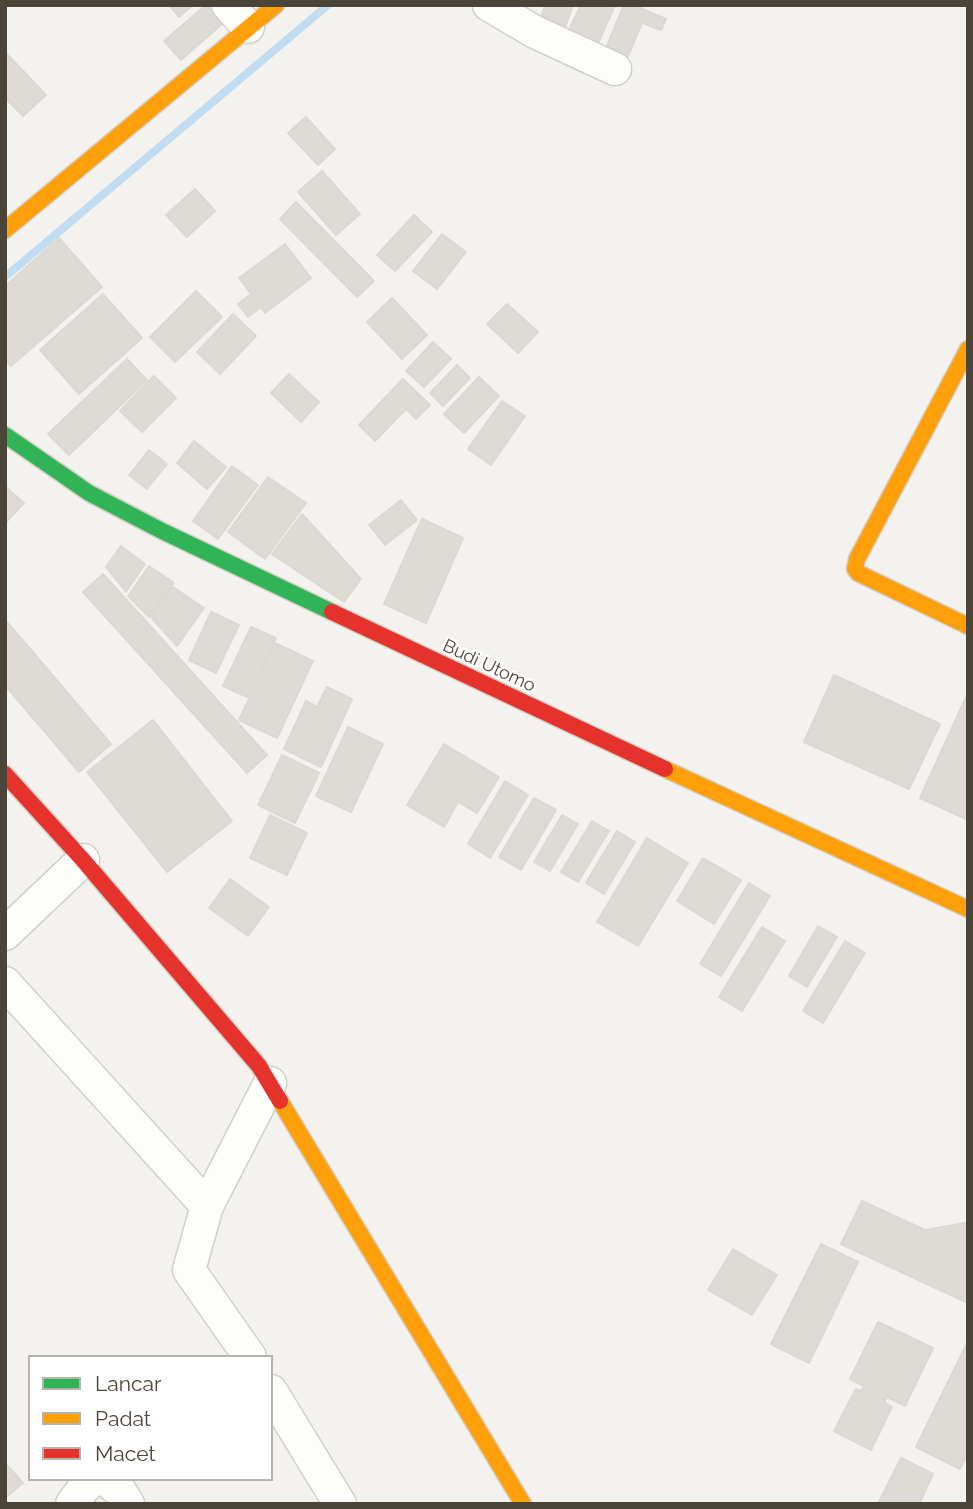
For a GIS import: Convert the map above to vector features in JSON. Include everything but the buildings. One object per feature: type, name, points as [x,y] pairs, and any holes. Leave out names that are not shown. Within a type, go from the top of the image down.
[{"type":"street","points":[[5,230],[238,16],[276,5]]},
{"type":"street","points":[[489,5],[535,32],[615,69]]},
{"type":"street","points":[[968,349],[857,559],[855,569],[858,573],[968,625]]},
{"type":"street","name":"Budi Utomo","points":[[5,435],[89,493],[162,531],[746,808],[968,909]]},
{"type":"street","points":[[5,774],[83,860],[259,1066],[523,1504]]},
{"type":"street","points":[[5,934],[83,860]]},
{"type":"street","points":[[5,983],[207,1206]]},
{"type":"street","points":[[249,1355],[189,1270],[207,1206],[270,1083]]},
{"type":"street","points":[[273,1394],[340,1504]]},
{"type":"street","points":[[72,1504],[89,1481]]},
{"type":"street","points":[[106,1481],[120,1491],[128,1504]]},
{"type":"waterway","points":[[5,277],[328,5]]},
{"type":"traffic: fast","points":[[5,435],[89,493],[332,612]]},
{"type":"traffic: slow","points":[[5,230],[276,5]]},
{"type":"traffic: slow","points":[[968,349],[857,559],[855,569],[858,573],[968,626]]},
{"type":"traffic: slow","points":[[665,769],[968,909]]},
{"type":"traffic: slow","points":[[280,1101],[523,1504]]},
{"type":"traffic: jam","points":[[332,612],[665,769]]},
{"type":"traffic: jam","points":[[5,774],[83,860],[259,1066],[280,1101]]}]
